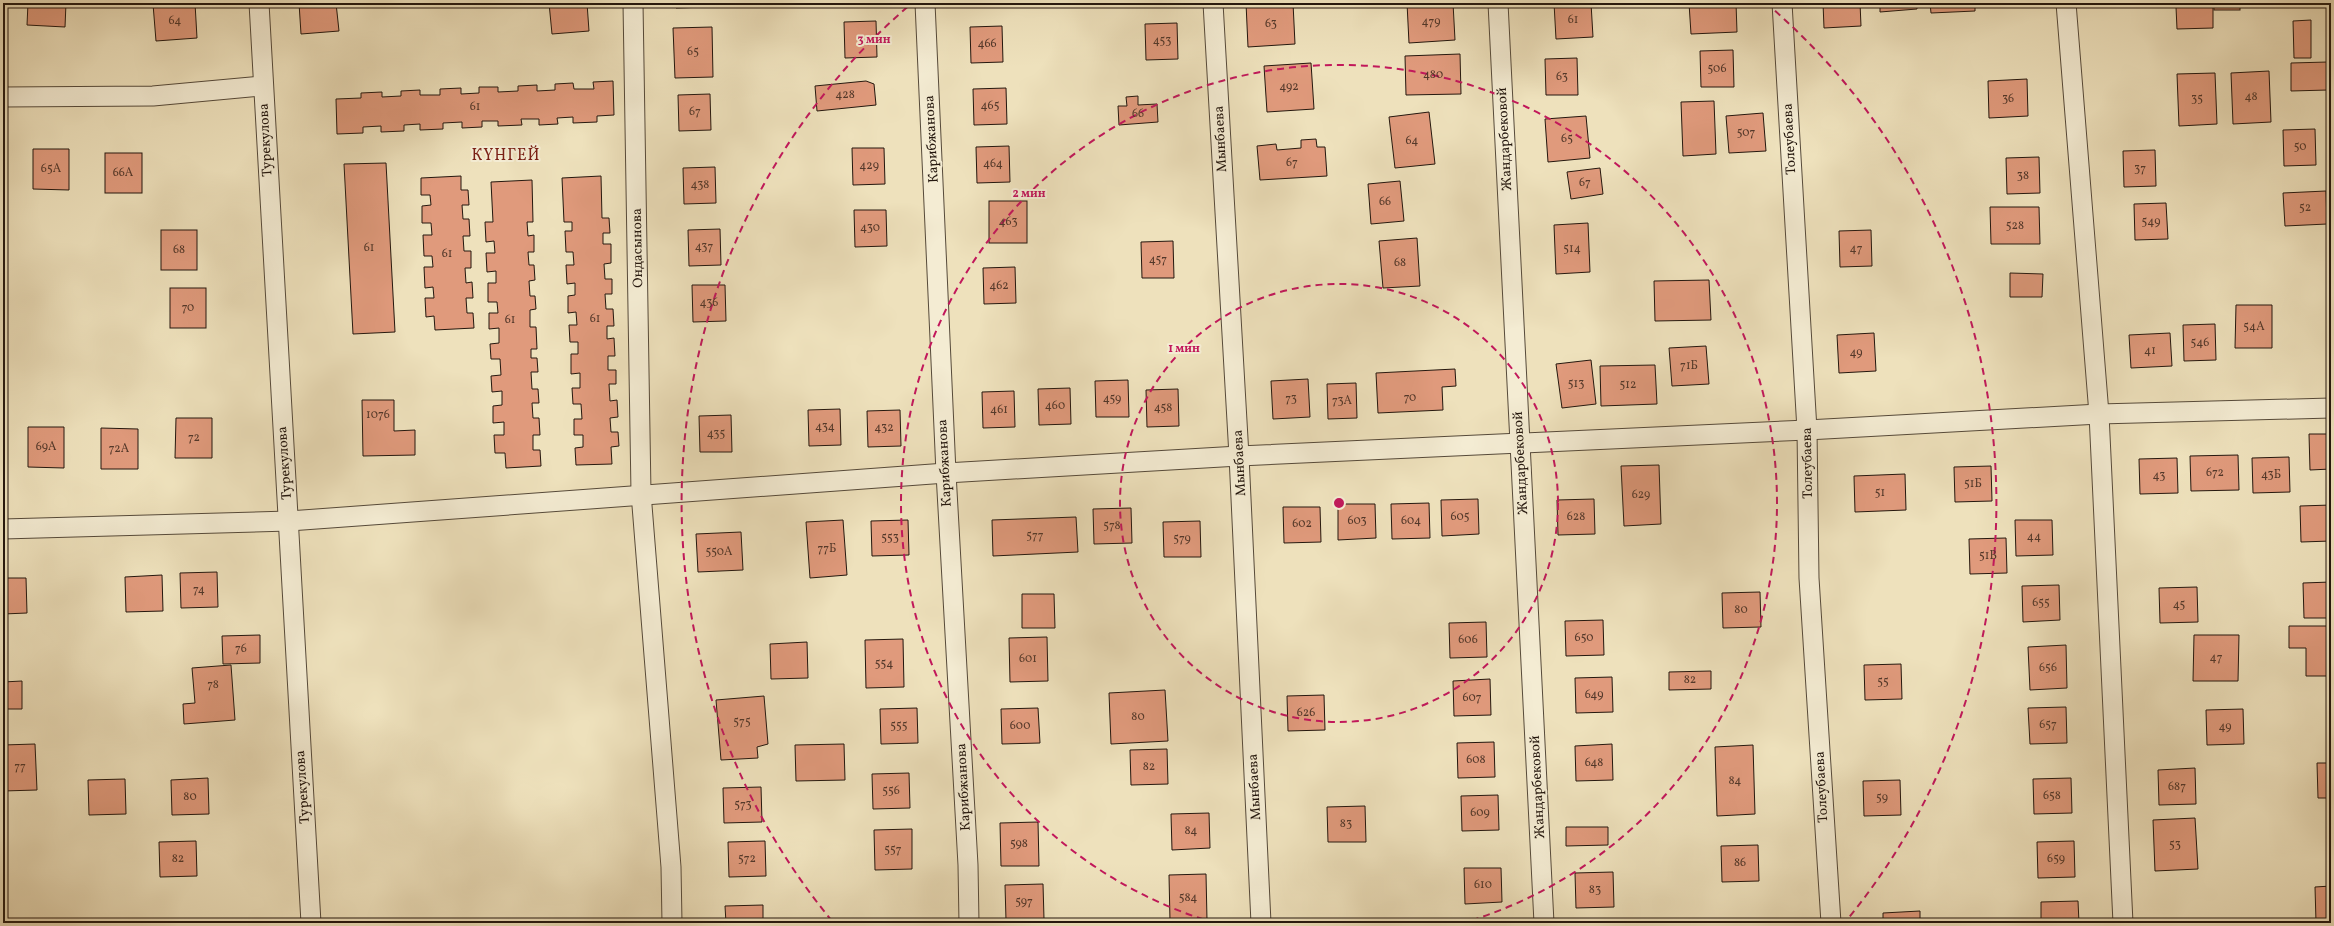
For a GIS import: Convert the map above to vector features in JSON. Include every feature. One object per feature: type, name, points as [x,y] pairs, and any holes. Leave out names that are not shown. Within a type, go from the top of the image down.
[{"type":"street","name":"Турекулова","points":[[259,3],[262,86],[289,521],[294,653],[311,923]]},
{"type":"street","name":"Ондасынова","points":[[633,3],[641,493],[671,867],[672,923]]},
{"type":"street","name":"Карибжанова","points":[[925,3],[946,473],[968,857],[970,923]]},
{"type":"street","name":"Мынбаева","points":[[1213,3],[1239,456],[1261,923]]},
{"type":"street","name":"Жандарбековой","points":[[1498,3],[1544,923]]},
{"type":"street","name":"Толеубаева","points":[[1782,3],[1807,430],[1809,578],[1830,923]]},
{"type":"street","points":[[2066,3],[2099,414],[2123,923]]},
{"type":"street","points":[[3,97],[153,96],[262,86]]},
{"type":"street","points":[[3,529],[289,521],[641,493],[1239,456],[1807,430],[2099,414],[2331,408]]},
{"type":"building","points":[[28,3],[66,3],[65,27],[27,25]]},
{"type":"building","points":[[195,3],[197,38],[156,41],[153,4]]},
{"type":"building","points":[[299,3],[336,3],[339,31],[301,34]]},
{"type":"building","points":[[549,3],[587,3],[589,31],[552,34]]},
{"type":"building","points":[[676,3],[708,3],[708,7],[676,8]]},
{"type":"building","points":[[1246,3],[1293,3],[1295,44],[1248,47]]},
{"type":"building","points":[[1407,3],[1453,3],[1455,40],[1409,43]]},
{"type":"building","points":[[1554,3],[1591,3],[1593,37],[1556,39]]},
{"type":"building","points":[[1689,3],[1736,3],[1737,32],[1691,34]]},
{"type":"building","points":[[1823,3],[1860,3],[1861,26],[1824,28]]},
{"type":"building","points":[[1880,3],[1917,3],[1917,9],[1880,12]]},
{"type":"building","points":[[1930,3],[1975,3],[1975,11],[1931,13]]},
{"type":"building","points":[[1998,3],[2035,3],[2035,6],[1998,6]]},
{"type":"building","points":[[2214,3],[2240,3],[2240,10],[2214,10]]},
{"type":"building","points":[[2213,6],[2213,28],[2177,29],[2176,7]]},
{"type":"building","points":[[2311,20],[2311,58],[2294,58],[2293,21]]},
{"type":"building","points":[[876,21],[877,57],[845,58],[844,22]]},
{"type":"building","points":[[1177,23],[1178,59],[1146,60],[1145,24]]},
{"type":"building","points":[[1002,26],[1003,62],[971,63],[970,27]]},
{"type":"building","points":[[712,27],[713,77],[675,78],[673,28]]},
{"type":"building","points":[[1733,50],[1734,87],[1701,87],[1700,51]]},
{"type":"building","points":[[1460,54],[1461,94],[1406,95],[1405,56]]},
{"type":"building","points":[[1577,58],[1578,95],[1546,95],[1545,59]]},
{"type":"building","points":[[2328,62],[2328,90],[2291,91],[2291,63]]},
{"type":"building","points":[[1311,63],[1314,109],[1267,112],[1264,66]]},
{"type":"building","points":[[2269,71],[2271,122],[2233,124],[2231,73]]},
{"type":"building","points":[[2215,73],[2217,124],[2179,126],[2177,74]]},
{"type":"building","points":[[2027,79],[2028,116],[1989,118],[1988,81]]},
{"type":"building","points":[[613,81],[614,115],[597,116],[597,122],[573,123],[573,117],[557,118],[558,124],[539,125],[539,119],[521,119],[522,125],[498,126],[498,121],[482,121],[482,127],[462,128],[462,122],[443,123],[443,129],[420,130],[420,124],[404,125],[404,131],[381,132],[381,126],[363,127],[363,133],[337,134],[336,99],[361,98],[361,93],[382,92],[382,97],[401,96],[401,91],[420,90],[420,95],[440,95],[440,89],[461,88],[461,94],[479,93],[479,87],[498,87],[498,92],[518,91],[518,86],[537,85],[537,91],[555,90],[555,84],[573,83],[574,89],[594,89],[593,82]]},
{"type":"building","points":[[866,81],[874,84],[876,105],[817,111],[815,86]]},
{"type":"building","points":[[1006,88],[1007,124],[974,125],[973,89]]},
{"type":"building","points":[[710,94],[711,130],[679,131],[678,95]]},
{"type":"building","points":[[1138,96],[1138,105],[1157,104],[1158,122],[1119,125],[1118,106],[1127,106],[1126,97]]},
{"type":"building","points":[[1714,101],[1716,154],[1683,156],[1681,102]]},
{"type":"building","points":[[1429,112],[1435,164],[1395,168],[1389,117]]},
{"type":"building","points":[[1763,113],[1766,151],[1729,153],[1726,116]]},
{"type":"building","points":[[1586,116],[1590,158],[1548,162],[1545,119]]},
{"type":"building","points":[[2315,129],[2316,165],[2284,166],[2283,130]]},
{"type":"building","points":[[1316,139],[1317,147],[1325,147],[1327,176],[1260,180],[1257,146],[1276,144],[1277,150],[1301,148],[1301,140]]},
{"type":"building","points":[[1009,146],[1010,182],[977,183],[976,147]]},
{"type":"building","points":[[852,148],[884,148],[885,184],[853,185]]},
{"type":"building","points":[[33,149],[69,149],[69,190],[33,189]]},
{"type":"building","points":[[2155,150],[2156,186],[2124,187],[2123,151]]},
{"type":"building","points":[[105,153],[142,153],[142,193],[105,193]]},
{"type":"building","points":[[2039,157],[2040,193],[2007,194],[2006,158]]},
{"type":"building","points":[[386,163],[395,332],[353,334],[344,164]]},
{"type":"building","points":[[715,167],[716,203],[684,204],[683,168]]},
{"type":"building","points":[[1600,168],[1603,194],[1571,199],[1567,172]]},
{"type":"building","points":[[461,176],[461,190],[468,190],[469,205],[462,205],[463,219],[469,219],[470,236],[463,236],[464,251],[471,251],[471,268],[465,268],[466,283],[472,282],[473,298],[466,298],[467,313],[473,313],[474,328],[435,330],[434,316],[426,317],[425,298],[434,298],[433,287],[425,288],[424,267],[433,267],[432,256],[424,256],[423,235],[432,235],[431,223],[422,223],[422,206],[431,205],[430,195],[421,195],[421,178]]},
{"type":"building","points":[[601,176],[602,218],[609,218],[610,233],[603,233],[603,244],[611,244],[611,263],[604,264],[605,279],[612,279],[612,294],[605,294],[606,309],[613,309],[614,326],[607,326],[607,339],[614,338],[615,356],[608,356],[608,370],[616,370],[616,384],[609,384],[610,401],[617,400],[618,417],[610,418],[611,432],[618,432],[619,446],[611,447],[612,464],[576,465],[575,448],[583,447],[583,435],[574,435],[574,419],[582,419],[581,404],[573,404],[572,388],[580,388],[580,373],[571,374],[571,354],[578,354],[578,342],[570,342],[569,325],[577,325],[576,312],[568,313],[568,296],[575,295],[575,283],[567,284],[566,265],[574,265],[573,252],[566,252],[565,231],[572,231],[572,222],[564,222],[562,178]]},
{"type":"building","points":[[532,180],[533,222],[527,222],[528,236],[534,235],[534,252],[528,252],[529,265],[534,265],[535,280],[529,281],[530,296],[535,296],[536,309],[530,310],[530,327],[536,327],[537,349],[531,349],[531,358],[537,358],[538,372],[531,372],[532,389],[538,389],[539,403],[532,403],[533,418],[539,418],[540,435],[533,435],[533,450],[540,450],[541,466],[506,468],[505,453],[495,453],[494,435],[504,435],[504,422],[493,423],[493,406],[502,405],[502,391],[492,392],[491,376],[501,375],[500,359],[491,359],[490,344],[499,343],[499,328],[489,329],[489,313],[498,313],[497,302],[488,302],[488,283],[496,283],[496,271],[487,272],[486,253],[495,253],[494,241],[486,242],[485,222],[493,222],[491,182]]},
{"type":"building","points":[[1400,181],[1404,221],[1371,224],[1368,184]]},
{"type":"building","points":[[2326,191],[2327,224],[2285,226],[2283,193]]},
{"type":"building","points":[[989,201],[1027,201],[1027,243],[989,243]]},
{"type":"building","points":[[2166,203],[2168,239],[2135,240],[2134,204]]},
{"type":"building","points":[[1990,207],[2039,207],[2040,244],[1991,244]]},
{"type":"building","points":[[854,210],[886,210],[887,246],[855,247]]},
{"type":"building","points":[[1588,223],[1590,272],[1556,274],[1554,225]]},
{"type":"building","points":[[720,229],[721,265],[689,266],[688,230]]},
{"type":"building","points":[[161,230],[197,230],[197,270],[161,270]]},
{"type":"building","points":[[1871,230],[1872,266],[1840,267],[1839,231]]},
{"type":"building","points":[[1417,238],[1420,286],[1383,288],[1379,241]]},
{"type":"building","points":[[1173,241],[1174,278],[1142,278],[1141,242]]},
{"type":"building","points":[[1015,267],[1016,303],[984,304],[983,268]]},
{"type":"building","points":[[2010,273],[2043,274],[2042,297],[2010,297]]},
{"type":"building","points":[[1709,280],[1711,320],[1655,321],[1654,281]]},
{"type":"building","points":[[692,285],[725,285],[726,321],[693,322]]},
{"type":"building","points":[[170,288],[206,288],[206,328],[170,328]]},
{"type":"building","points":[[2236,305],[2272,305],[2272,348],[2235,348]]},
{"type":"building","points":[[2215,324],[2216,360],[2184,361],[2183,325]]},
{"type":"building","points":[[1874,333],[1876,371],[1839,373],[1837,335]]},
{"type":"building","points":[[2170,333],[2172,366],[2131,368],[2129,335]]},
{"type":"building","points":[[1706,346],[1709,384],[1672,386],[1669,348]]},
{"type":"building","points":[[1591,360],[1596,404],[1562,408],[1556,364]]},
{"type":"building","points":[[1655,365],[1657,404],[1601,406],[1600,366]]},
{"type":"building","points":[[1455,369],[1456,386],[1442,387],[1443,410],[1378,413],[1376,373]]},
{"type":"building","points":[[1308,379],[1310,417],[1273,419],[1271,381]]},
{"type":"building","points":[[1128,380],[1129,417],[1096,417],[1095,381]]},
{"type":"building","points":[[1356,383],[1357,418],[1328,419],[1327,384]]},
{"type":"building","points":[[1070,388],[1071,424],[1039,425],[1038,389]]},
{"type":"building","points":[[1178,389],[1179,426],[1147,427],[1146,390]]},
{"type":"building","points":[[1014,391],[1015,427],[983,428],[982,392]]},
{"type":"building","points":[[362,400],[394,400],[394,431],[415,430],[415,455],[363,456]]},
{"type":"building","points":[[840,409],[841,445],[809,446],[808,410]]},
{"type":"building","points":[[900,410],[901,446],[868,447],[867,411]]},
{"type":"building","points":[[731,415],[732,452],[700,452],[699,416]]},
{"type":"building","points":[[176,418],[212,418],[212,458],[175,458]]},
{"type":"building","points":[[28,427],[64,427],[64,468],[28,467]]},
{"type":"building","points":[[101,428],[138,429],[138,469],[101,469]]},
{"type":"building","points":[[2309,434],[2331,434],[2331,469],[2310,470]]},
{"type":"building","points":[[2238,455],[2239,490],[2191,491],[2190,456]]},
{"type":"building","points":[[2289,457],[2290,492],[2253,493],[2252,458]]},
{"type":"building","points":[[2177,458],[2178,493],[2140,494],[2139,459]]},
{"type":"building","points":[[1659,465],[1661,524],[1624,526],[1621,466]]},
{"type":"building","points":[[1991,466],[1992,501],[1955,502],[1954,467]]},
{"type":"building","points":[[1905,474],[1906,510],[1855,512],[1854,476]]},
{"type":"building","points":[[1478,499],[1479,534],[1442,536],[1441,500]]},
{"type":"building","points":[[1594,499],[1595,534],[1558,535],[1557,500]]},
{"type":"building","points":[[1429,503],[1430,538],[1392,539],[1391,504]]},
{"type":"building","points":[[1338,504],[1375,504],[1376,538],[1338,540]]},
{"type":"building","points":[[2331,505],[2331,541],[2301,542],[2300,506]]},
{"type":"building","points":[[1283,507],[1320,507],[1321,542],[1284,543]]},
{"type":"building","points":[[1131,508],[1132,543],[1094,544],[1093,509]]},
{"type":"building","points":[[1076,517],[1078,552],[993,556],[992,520]]},
{"type":"building","points":[[843,520],[847,575],[810,578],[806,522]]},
{"type":"building","points":[[908,520],[909,555],[872,556],[871,521]]},
{"type":"building","points":[[2015,520],[2052,520],[2053,555],[2016,556]]},
{"type":"building","points":[[1200,521],[1201,557],[1164,557],[1163,522]]},
{"type":"building","points":[[741,532],[743,570],[698,572],[696,534]]},
{"type":"building","points":[[2006,538],[2007,573],[1970,574],[1969,539]]},
{"type":"building","points":[[217,572],[218,607],[181,608],[180,573]]},
{"type":"building","points":[[162,575],[163,611],[126,612],[125,577]]},
{"type":"building","points":[[3,578],[26,578],[27,613],[3,614]]},
{"type":"building","points":[[2331,582],[2331,618],[2304,618],[2303,583]]},
{"type":"building","points":[[2059,585],[2060,620],[2023,622],[2022,586]]},
{"type":"building","points":[[2197,587],[2198,622],[2160,623],[2159,588]]},
{"type":"building","points":[[1760,592],[1761,627],[1723,628],[1722,593]]},
{"type":"building","points":[[1022,594],[1054,594],[1055,628],[1022,628]]},
{"type":"building","points":[[1603,620],[1604,655],[1566,656],[1565,621]]},
{"type":"building","points":[[1486,622],[1487,657],[1450,658],[1449,623]]},
{"type":"building","points":[[2289,626],[2331,626],[2331,647],[2327,647],[2327,676],[2306,676],[2306,648],[2289,648]]},
{"type":"building","points":[[260,635],[260,663],[223,664],[222,636]]},
{"type":"building","points":[[2194,635],[2239,635],[2238,681],[2193,681]]},
{"type":"building","points":[[1047,637],[1048,681],[1010,682],[1009,638]]},
{"type":"building","points":[[903,639],[904,687],[866,688],[865,640]]},
{"type":"building","points":[[807,642],[808,678],[771,679],[770,644]]},
{"type":"building","points":[[2066,645],[2067,688],[2030,690],[2028,647]]},
{"type":"building","points":[[1901,664],[1902,699],[1865,700],[1864,665]]},
{"type":"building","points":[[231,665],[235,720],[184,724],[183,704],[195,703],[192,668]]},
{"type":"building","points":[[1711,671],[1711,689],[1669,690],[1669,672]]},
{"type":"building","points":[[1612,677],[1613,712],[1576,713],[1575,678]]},
{"type":"building","points":[[1490,679],[1491,715],[1454,716],[1453,681]]},
{"type":"building","points":[[22,681],[22,709],[3,709],[3,682]]},
{"type":"building","points":[[1165,690],[1168,741],[1111,744],[1109,693]]},
{"type":"building","points":[[1324,695],[1325,730],[1288,731],[1287,696]]},
{"type":"building","points":[[764,696],[768,744],[757,747],[758,758],[721,760],[716,700]]},
{"type":"building","points":[[2066,707],[2067,743],[2030,744],[2028,708]]},
{"type":"building","points":[[917,708],[918,743],[881,744],[880,709]]},
{"type":"building","points":[[1038,708],[1040,743],[1002,744],[1001,709]]},
{"type":"building","points":[[2243,709],[2244,744],[2207,745],[2206,710]]},
{"type":"building","points":[[1494,742],[1495,777],[1458,778],[1457,743]]},
{"type":"building","points":[[35,744],[37,790],[3,791],[3,745]]},
{"type":"building","points":[[844,744],[845,780],[796,781],[795,745]]},
{"type":"building","points":[[1612,744],[1613,780],[1576,781],[1575,746]]},
{"type":"building","points":[[1753,745],[1755,814],[1717,816],[1715,747]]},
{"type":"building","points":[[1167,749],[1168,784],[1131,785],[1130,750]]},
{"type":"building","points":[[2317,763],[2331,763],[2331,798],[2318,798]]},
{"type":"building","points":[[2195,768],[2196,804],[2159,805],[2158,770]]},
{"type":"building","points":[[909,773],[910,808],[873,809],[872,774]]},
{"type":"building","points":[[208,778],[209,814],[172,815],[171,780]]},
{"type":"building","points":[[2071,778],[2072,813],[2034,814],[2033,779]]},
{"type":"building","points":[[125,779],[126,814],[89,815],[88,780]]},
{"type":"building","points":[[1900,780],[1901,815],[1864,816],[1863,781]]},
{"type":"building","points":[[761,787],[762,822],[724,823],[723,788]]},
{"type":"building","points":[[1498,795],[1499,830],[1462,831],[1461,796]]},
{"type":"building","points":[[1365,806],[1366,842],[1328,842],[1327,807]]},
{"type":"building","points":[[1209,813],[1210,848],[1172,850],[1171,814]]},
{"type":"building","points":[[2195,818],[2198,869],[2155,871],[2153,820]]},
{"type":"building","points":[[1038,822],[1039,866],[1001,866],[1000,823]]},
{"type":"building","points":[[1566,827],[1608,827],[1608,845],[1566,846]]},
{"type":"building","points":[[912,829],[912,869],[875,870],[874,830]]},
{"type":"building","points":[[196,841],[197,876],[160,877],[159,842]]},
{"type":"building","points":[[765,841],[766,876],[729,877],[728,842]]},
{"type":"building","points":[[2074,841],[2075,877],[2038,878],[2037,842]]},
{"type":"building","points":[[1758,845],[1759,881],[1722,882],[1721,846]]},
{"type":"building","points":[[1464,868],[1501,868],[1502,902],[1465,904]]},
{"type":"building","points":[[1613,872],[1614,907],[1576,908],[1575,873]]},
{"type":"building","points":[[1206,874],[1207,920],[1170,921],[1169,875]]},
{"type":"building","points":[[1043,884],[1044,919],[1006,920],[1005,885]]},
{"type":"building","points":[[2331,886],[2331,921],[2316,922],[2315,887]]},
{"type":"building","points":[[2078,901],[2079,923],[2041,923],[2041,902]]},
{"type":"building","points":[[763,905],[763,923],[726,923],[725,906]]},
{"type":"building","points":[[1920,911],[1920,923],[1883,923],[1883,913]]},
{"type":"building","points":[[1794,921],[1794,923],[1757,923],[1757,922]]},
{"type":"district","name":"КҮНГЕЙ","points":[[506,156]]}]
